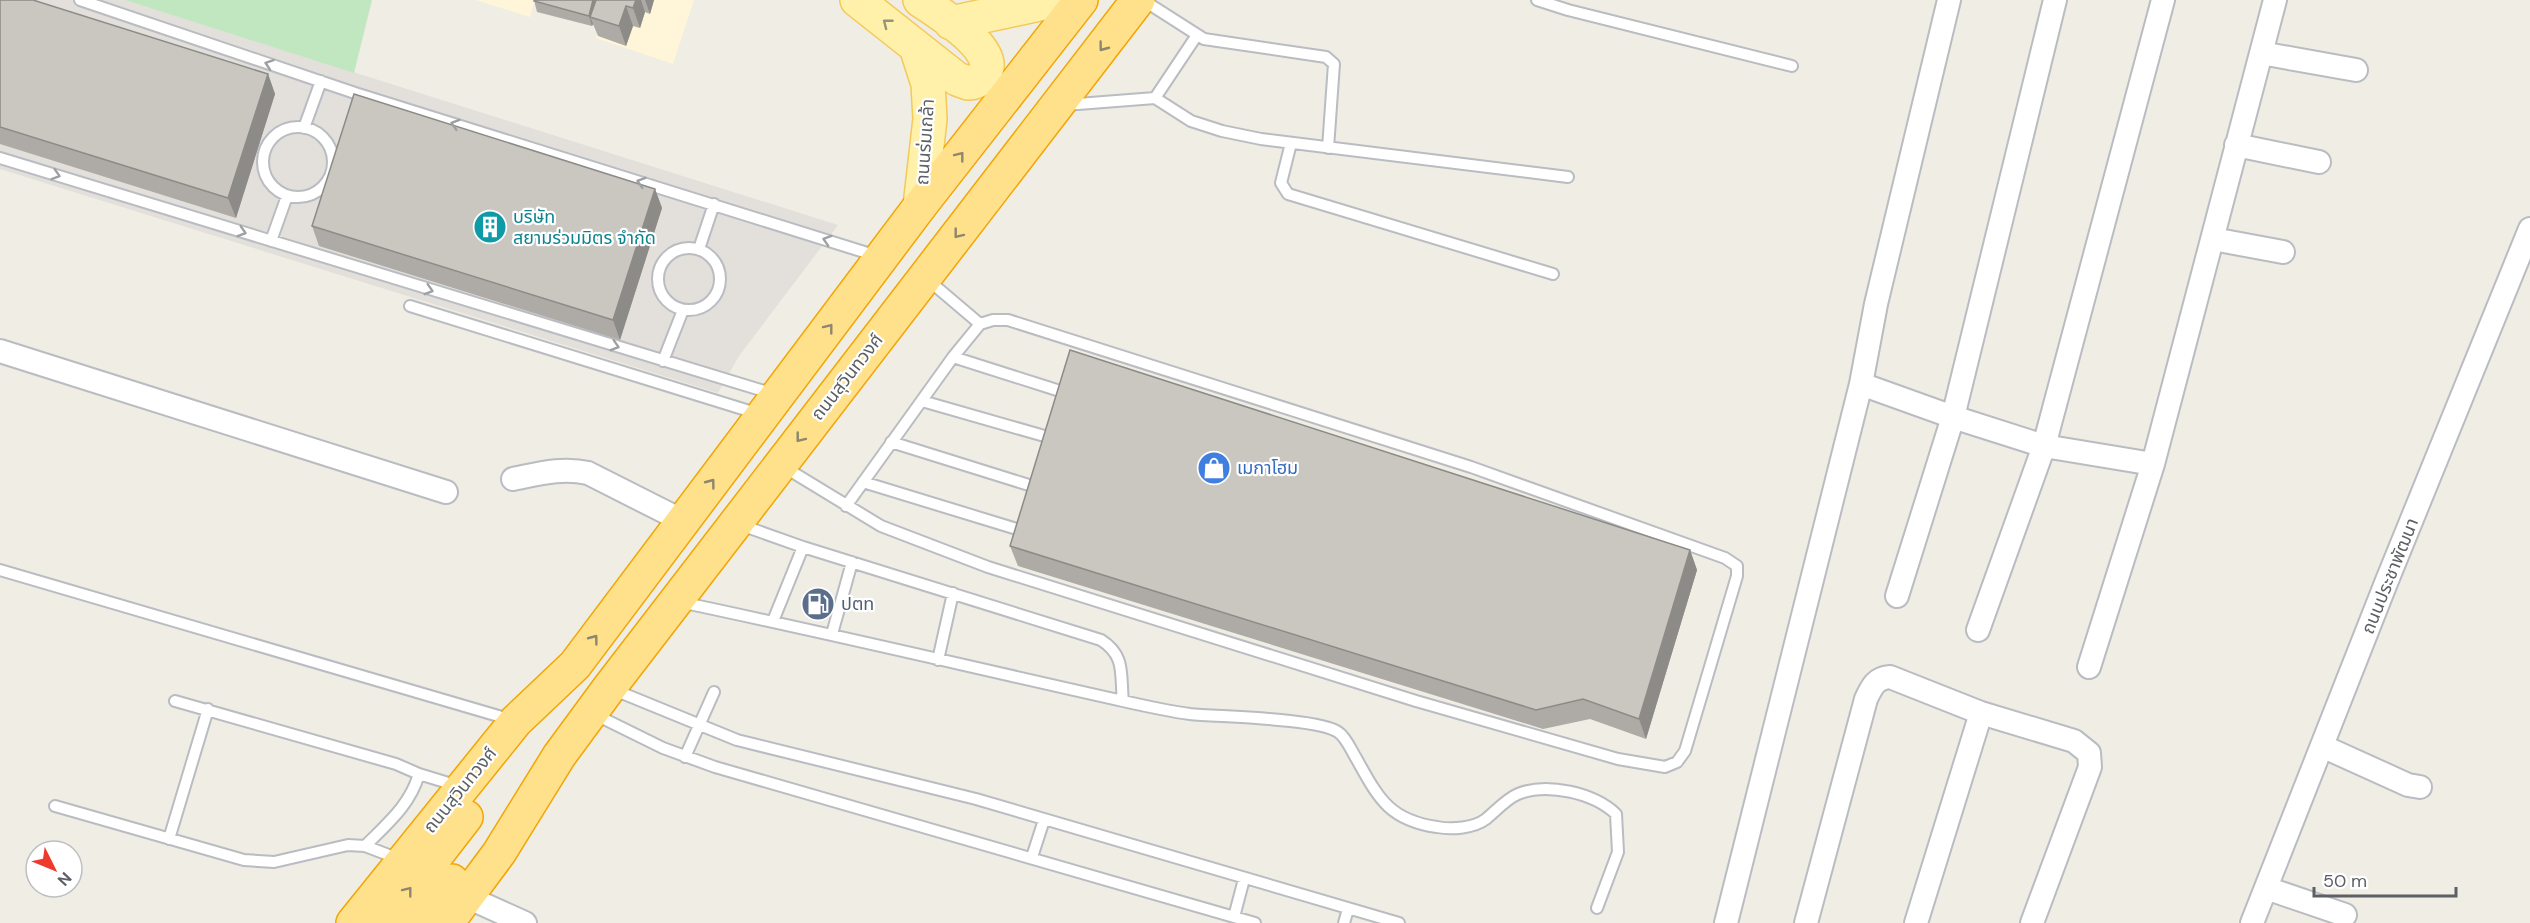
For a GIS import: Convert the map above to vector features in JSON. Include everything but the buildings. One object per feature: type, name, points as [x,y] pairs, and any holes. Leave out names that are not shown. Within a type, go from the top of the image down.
[{"type":"highway","name":"ถนนสุวินทวงศ์","points":[[353,923],[440,873],[575,664],[920,206],[1081,0]]},
{"type":"highway","name":"ถนนสุวินทวงศ์","points":[[384,923],[499,822],[559,756],[735,522],[1140,0]]},
{"type":"highway","name":"ถนนสุวินทวงศ์","points":[[420,923],[440,873],[462,787],[516,721],[575,664]]},
{"type":"highway","name":"ถนนสุวินทวงศ์","points":[[440,873],[447,923]]},
{"type":"main road","points":[[857,0],[963,82],[974,83],[979,80],[987,68],[986,55],[980,47],[920,0]]},
{"type":"main road","points":[[951,23],[1058,0]]},
{"type":"main road","name":"ถนนร่มเกล้า","points":[[916,47],[928,84],[930,119],[920,206]]},
{"type":"street","points":[[1726,923],[1861,384],[1876,304],[1949,0]]},
{"type":"street","points":[[1897,596],[1953,417],[2055,0]]},
{"type":"street","points":[[1978,630],[2044,446],[2163,0]]},
{"type":"street","points":[[2089,667],[2153,464],[2275,0]]},
{"type":"street","points":[[2261,53],[2356,70]]},
{"type":"street","points":[[2236,145],[2319,162]]},
{"type":"street","name":"ถนนประชาพัฒนา","points":[[2252,923],[2530,229]]},
{"type":"street","points":[[2213,239],[2283,252]]},
{"type":"street","points":[[0,351],[446,492]]},
{"type":"street","points":[[1861,384],[2044,446],[2153,464]]},
{"type":"street","points":[[513,479],[553,471],[575,470],[588,473],[683,521]]},
{"type":"street","points":[[1806,923],[1866,699],[1872,685],[1881,678],[1890,677],[1981,713],[2074,741],[2089,753],[2090,768],[2032,923]]},
{"type":"street","points":[[1916,923],[1981,713]]},
{"type":"street","points":[[2322,746],[2408,785],[2420,788]]},
{"type":"street","points":[[440,873],[525,923]]},
{"type":"street","points":[[2266,888],[2345,915]]},
{"type":"lane","points":[[80,0],[321,81],[883,258]]},
{"type":"lane","points":[[1140,0],[1204,39],[1330,59],[1334,64],[1328,148]]},
{"type":"lane","points":[[1537,0],[1568,10],[1792,66]]},
{"type":"lane","points":[[1155,98],[1197,35]]},
{"type":"lane","points":[[304,128],[321,81]]},
{"type":"lane","points":[[1058,105],[1155,98],[1191,121],[1232,133],[1328,148],[1568,177]]},
{"type":"lane","points":[[288,128],[304,128],[320,135],[328,143],[333,155],[333,167],[329,179],[322,188],[311,195],[287,196],[270,183],[263,162],[265,151],[278,134],[288,128]]},
{"type":"lane","points":[[1291,143],[1281,183],[1288,194],[1553,274]]},
{"type":"lane","points":[[0,158],[663,361],[770,405]]},
{"type":"lane","points":[[271,241],[287,196]]},
{"type":"lane","points":[[699,249],[714,204]]},
{"type":"lane","points":[[679,249],[699,249],[714,260],[719,269],[719,288],[708,303],[692,310],[683,310],[665,300],[659,291],[658,271],[662,261],[679,249]]},
{"type":"lane","points":[[925,277],[980,324]]},
{"type":"lane","points":[[410,306],[770,405]]},
{"type":"lane","points":[[663,361],[683,310]]},
{"type":"lane","points":[[780,465],[846,506],[880,526],[988,567],[1416,701],[1618,759],[1665,767],[1677,762],[1685,751],[1737,576],[1737,566],[1725,558],[1471,467],[1008,320],[993,320],[980,324],[953,357],[846,506]]},
{"type":"lane","points":[[953,357],[1060,391]]},
{"type":"lane","points":[[922,401],[1048,437]]},
{"type":"lane","points":[[891,442],[1032,486]]},
{"type":"lane","points":[[863,482],[1020,530]]},
{"type":"lane","points":[[735,522],[803,547],[1101,640],[1115,650],[1119,657],[1123,701]]},
{"type":"lane","points":[[773,621],[803,547]]},
{"type":"lane","points":[[832,634],[852,562]]},
{"type":"lane","points":[[0,570],[516,721]]},
{"type":"lane","points":[[938,660],[953,594]]},
{"type":"lane","points":[[676,601],[1189,714],[1317,725],[1338,731],[1349,745],[1378,797],[1393,812],[1407,819],[1437,827],[1458,828],[1483,822],[1517,794],[1539,789],[1577,794],[1607,806],[1616,814],[1618,852],[1597,908]]},
{"type":"lane","points":[[685,758],[714,692]]},
{"type":"lane","points":[[175,701],[396,764],[418,774],[462,787]]},
{"type":"lane","points":[[600,701],[700,726],[737,740],[976,800],[1399,923]]},
{"type":"lane","points":[[600,701],[685,758],[1255,923]]},
{"type":"lane","points":[[169,839],[208,710]]},
{"type":"lane","points":[[365,846],[407,802],[414,790],[418,774]]},
{"type":"lane","points":[[55,806],[244,860],[274,862],[348,845],[365,846],[440,873]]},
{"type":"lane","points":[[1032,857],[1044,820]]},
{"type":"lane","points":[[1233,917],[1244,879]]},
{"type":"lane","points":[[1344,923],[1348,909]]},
{"type":"shaded area","name":"บริษัท สยามร่วมมิตร จำกัด","points":[[0,0],[125,0],[838,225],[739,356],[718,393],[0,169]]},
{"type":"shaded area","points":[[476,0],[535,0],[530,17]]},
{"type":"shaded area","points":[[608,0],[694,0],[673,64],[596,38]]},
{"type":"green space","points":[[125,0],[372,0],[354,73]]},
{"type":"place","name":"บริษัท สยามร่วมมิตร จำกัด","points":[[490,227]]},
{"type":"place","name":"เมกาโฮม","points":[[1214,468]]},
{"type":"place","name":"ปตท","points":[[818,604]]}]
